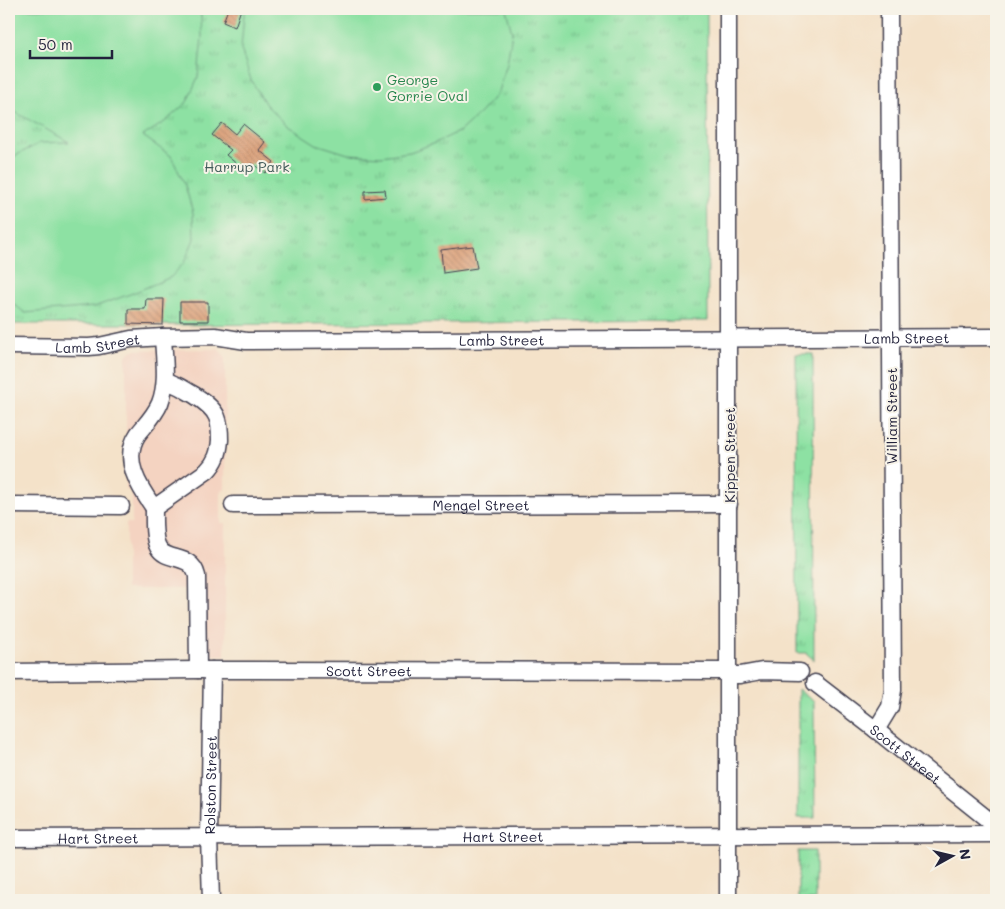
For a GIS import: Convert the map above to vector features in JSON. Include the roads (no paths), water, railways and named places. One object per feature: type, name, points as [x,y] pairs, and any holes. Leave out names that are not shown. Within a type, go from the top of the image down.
[{"type":"street","name":"Kippen Street","points":[[728,9],[728,900]]},
{"type":"street","name":"William Street","points":[[876,730],[890,706],[893,690],[889,9]]},
{"type":"street","name":"Lamb Street","points":[[9,346],[89,347],[131,339],[215,336],[246,341],[996,337]]},
{"type":"street","points":[[163,337],[165,380],[160,404],[154,415],[133,441],[131,452],[132,469],[139,485],[154,508],[207,471],[214,464],[219,450],[219,422],[212,408],[187,390],[165,380]]},
{"type":"street","name":"Mengel Street","points":[[233,505],[729,504]]},
{"type":"street","points":[[9,506],[121,506]]},
{"type":"street","name":"Rolston Street","points":[[154,508],[155,537],[159,550],[163,554],[190,563],[195,569],[205,670],[211,900]]},
{"type":"street","name":"Scott Street","points":[[9,672],[205,670],[728,673],[740,675],[762,671],[800,672]]},
{"type":"street","name":"Scott Street","points":[[815,683],[996,826]]},
{"type":"street","name":"Hart Street","points":[[9,838],[996,834]]},
{"type":"place","name":"George Gorrie Oval","points":[[377,87]]},
{"type":"park label","name":"Harrup Park","points":[[247,166]]}]
